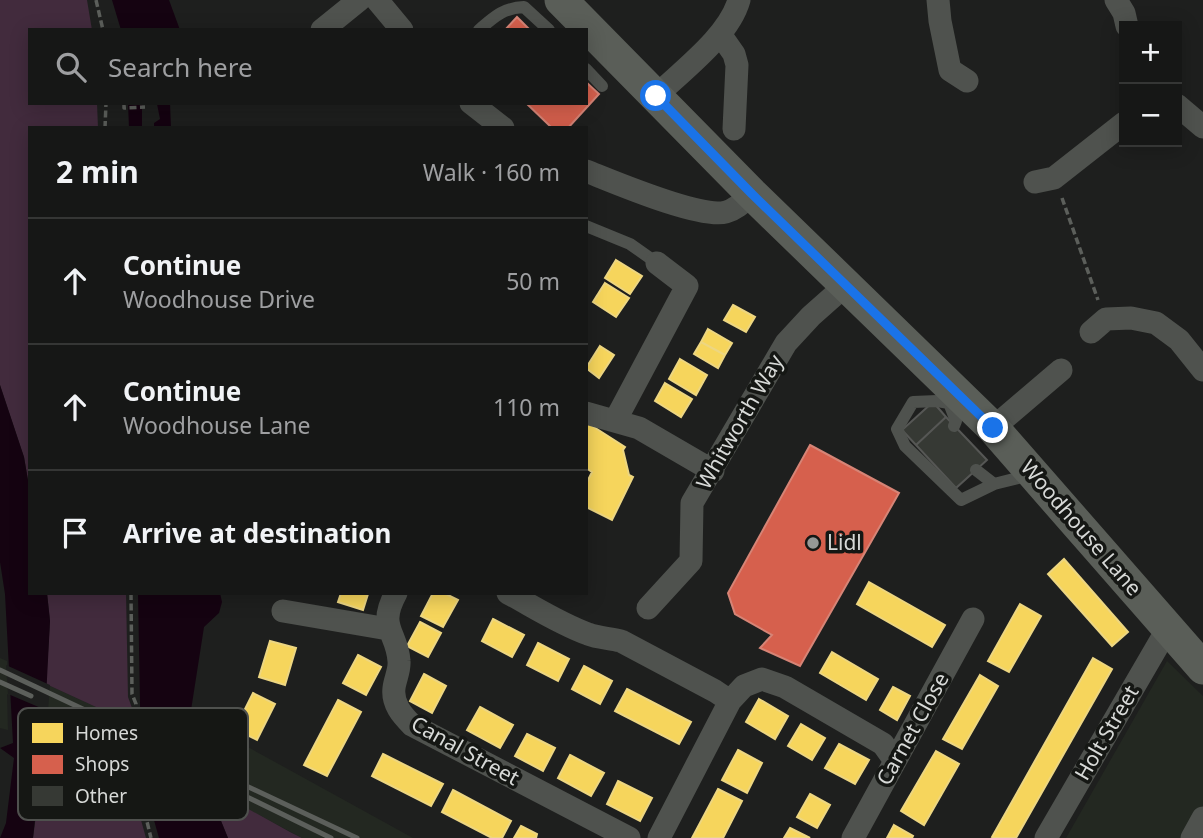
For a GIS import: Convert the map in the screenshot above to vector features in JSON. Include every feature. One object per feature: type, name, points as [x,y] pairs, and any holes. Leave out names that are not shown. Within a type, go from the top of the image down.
[{"type":"main road","name":"Woodhouse Lane","points":[[561,0],[752,194],[846,285],[954,408],[993,428],[1203,668]]},
{"type":"street","points":[[324,28],[359,0]]},
{"type":"street","points":[[377,0],[400,28]]},
{"type":"street","points":[[656,96],[720,34],[731,20],[739,0]]},
{"type":"street","points":[[938,0],[952,75]]},
{"type":"street","points":[[1116,0],[1125,21]]},
{"type":"street","points":[[720,34],[734,54],[737,65],[734,129]]},
{"type":"street","points":[[474,105],[500,126]]},
{"type":"street","points":[[1182,109],[1203,127]]},
{"type":"street","points":[[1050,185],[1119,127]]},
{"type":"street","points":[[588,172],[672,203],[712,214],[737,208],[752,194]]},
{"type":"street","points":[[615,421],[687,286],[657,263]]},
{"type":"street","name":"Whitworth Way","points":[[648,608],[691,561],[692,503],[713,471],[774,360],[811,316],[846,285]]},
{"type":"street","points":[[1099,317],[1131,318],[1156,323],[1179,340],[1203,370]]},
{"type":"street","points":[[993,428],[1061,370]]},
{"type":"street","points":[[588,414],[639,428],[713,471]]},
{"type":"street","points":[[283,611],[388,629],[388,611],[395,595]]},
{"type":"street","points":[[512,595],[592,636],[605,636],[621,641],[730,701]]},
{"type":"street","name":"Carnet Close","points":[[853,838],[974,619]]},
{"type":"street","name":"Holt Street","points":[[1046,838],[1168,628]]},
{"type":"street","name":"Canal Street","points":[[388,629],[399,659],[393,690],[398,711],[412,725],[628,838]]},
{"type":"street","points":[[659,838],[730,701],[744,686],[762,679],[785,687],[883,744],[895,761]]},
{"type":"street","points":[[1192,838],[1203,818]]},
{"type":"lane","points":[[480,28],[500,12],[524,7],[548,28]]},
{"type":"lane","points":[[588,71],[602,86]]},
{"type":"lane","points":[[588,227],[630,244],[657,263]]},
{"type":"lane","points":[[954,408],[937,401],[913,402],[897,429],[905,446],[961,500],[994,484],[1033,474]]},
{"type":"lane","points":[[976,470],[994,484]]},
{"type":"path","points":[[96,0],[103,28]]},
{"type":"path","points":[[105,126],[106,105]]},
{"type":"path","points":[[124,105],[145,107]]},
{"type":"path","points":[[1050,185],[1099,317]]},
{"type":"path","points":[[131,595],[132,694],[136,708]]},
{"type":"path","points":[[146,820],[151,838]]},
{"type":"shaded area","points":[[0,0],[87,0],[92,28],[28,28],[28,105],[97,105],[98,126],[28,126],[28,480],[24,457],[0,385]]},
{"type":"shaded area","points":[[112,0],[169,0],[179,28],[120,28]]},
{"type":"shaded area","points":[[128,105],[142,105],[142,126],[129,126]]},
{"type":"shaded area","points":[[157,105],[170,105],[171,126],[154,126],[160,119]]},
{"type":"shaded area","points":[[0,385],[24,457],[28,480],[28,595],[47,595],[50,621],[45,708],[18,708],[18,820],[35,820],[33,838],[0,838],[6,823],[14,758],[0,748],[13,743],[5,594],[0,562]]},
{"type":"shaded area","points":[[47,595],[126,595],[128,697],[132,708],[98,708],[46,684],[50,621]]},
{"type":"shaded area","points":[[138,595],[220,595],[222,602],[219,613],[204,627],[191,708],[140,708]]},
{"type":"shaded area","points":[[0,658],[7,661],[7,666],[98,708],[40,708],[7,694],[8,730],[0,728]]},
{"type":"shaded area","points":[[1167,661],[1203,696],[1203,838],[1066,838]]},
{"type":"shaded area","points":[[248,747],[413,838],[302,838],[248,809]]},
{"type":"shaded area","points":[[248,808],[302,838],[228,838],[221,820],[248,820]]},
{"type":"shaded area","points":[[35,820],[141,820],[146,838],[33,838]]},
{"type":"shaded area","points":[[154,820],[221,820],[228,838],[159,838]]},
{"type":"pier","points":[[6,665],[50,685],[48,708],[41,708],[8,694]]},
{"type":"building: Homes","points":[[616,260],[642,276],[630,294],[605,278]]},
{"type":"building: Homes","points":[[605,283],[629,298],[616,317],[593,302]]},
{"type":"building: Homes","points":[[733,305],[755,317],[746,332],[724,320]]},
{"type":"building: Homes","points":[[708,329],[732,343],[725,355],[701,342]]},
{"type":"building: Homes","points":[[701,342],[725,355],[718,368],[694,354]]},
{"type":"building: Homes","points":[[600,346],[614,355],[599,378],[588,370],[588,365]]},
{"type":"building: Homes","points":[[680,359],[707,375],[696,395],[669,379]]},
{"type":"building: Homes","points":[[665,383],[692,399],[681,417],[655,401]]},
{"type":"building: Homes","points":[[588,423],[625,447],[623,450],[629,475],[633,477],[612,520],[588,508],[588,480],[592,472],[588,469]]},
{"type":"building: Homes","points":[[1064,559],[1128,632],[1112,646],[1048,574]]},
{"type":"building: Homes","points":[[869,582],[945,625],[932,647],[857,604]]},
{"type":"building: Homes","points":[[340,595],[368,595],[363,610],[338,602]]},
{"type":"building: Homes","points":[[432,595],[448,595],[458,600],[443,627],[421,616]]},
{"type":"building: Homes","points":[[1020,604],[1041,616],[1009,672],[988,661]]},
{"type":"building: Homes","points":[[493,619],[524,635],[512,657],[482,641]]},
{"type":"building: Homes","points":[[420,622],[441,633],[428,657],[407,646]]},
{"type":"building: Homes","points":[[270,641],[296,648],[285,685],[259,677]]},
{"type":"building: Homes","points":[[538,643],[569,659],[558,681],[527,665]]},
{"type":"building: Homes","points":[[832,652],[878,679],[866,700],[820,673]]},
{"type":"building: Homes","points":[[358,655],[381,667],[366,695],[343,683]]},
{"type":"building: Homes","points":[[1093,658],[1112,669],[1016,838],[992,837]]},
{"type":"building: Homes","points":[[584,666],[612,681],[600,704],[572,689]]},
{"type":"building: Homes","points":[[424,674],[446,686],[432,713],[410,701]]},
{"type":"building: Homes","points":[[980,675],[998,686],[962,749],[943,739]]},
{"type":"building: Homes","points":[[893,687],[910,696],[897,720],[880,710]]},
{"type":"building: Homes","points":[[627,689],[691,722],[679,744],[615,711]]},
{"type":"building: Homes","points":[[253,693],[275,704],[257,740],[248,736],[248,708],[246,708]]},
{"type":"building: Homes","points":[[759,699],[788,716],[775,739],[746,722]]},
{"type":"building: Homes","points":[[338,700],[361,712],[327,776],[304,765]]},
{"type":"building: Homes","points":[[480,707],[513,725],[500,748],[467,730]]},
{"type":"building: Homes","points":[[801,724],[825,738],[812,760],[788,746]]},
{"type":"building: Homes","points":[[527,734],[555,748],[543,771],[515,756]]},
{"type":"building: Homes","points":[[839,744],[869,760],[855,784],[825,768]]},
{"type":"building: Homes","points":[[738,750],[762,763],[747,793],[722,780]]},
{"type":"building: Homes","points":[[936,751],[959,764],[924,825],[901,811]]},
{"type":"building: Homes","points":[[383,754],[443,784],[431,806],[372,776]]},
{"type":"building: Homes","points":[[570,755],[604,773],[591,796],[558,778]]},
{"type":"building: Homes","points":[[618,781],[652,798],[640,821],[607,804]]},
{"type":"building: Homes","points":[[718,789],[742,801],[723,838],[692,838]]},
{"type":"building: Homes","points":[[453,790],[511,821],[502,838],[492,838],[442,812]]},
{"type":"building: Homes","points":[[810,794],[830,805],[817,828],[797,817]]},
{"type":"building: Homes","points":[[894,825],[913,836],[912,838],[887,838]]},
{"type":"building: Homes","points":[[521,826],[537,834],[536,838],[514,838]]},
{"type":"building: Homes","points":[[790,828],[810,838],[784,838]]},
{"type":"building: Shops","points":[[517,17],[528,28],[507,28]]},
{"type":"building: Shops","points":[[588,84],[599,94],[570,126],[550,126],[528,105],[588,105]]},
{"type":"building: Shops","name":"Lidl","points":[[810,445],[899,493],[800,666],[760,648],[772,635],[735,614],[728,593]]},
{"type":"building: Other","points":[[933,402],[946,417],[916,445],[902,430]]},
{"type":"building: Other","points":[[946,417],[987,460],[956,488],[916,445]]},
{"type":"railway","points":[[0,670],[81,708]]},
{"type":"railway","points":[[0,682],[31,696]]},
{"type":"railway","points":[[248,787],[357,838]]},
{"type":"railway","points":[[248,797],[331,838]]},
{"type":"place","name":"Lidl","points":[[813,543]]},
{"type":"route","points":[[656,96],[752,194],[993,428]]}]
